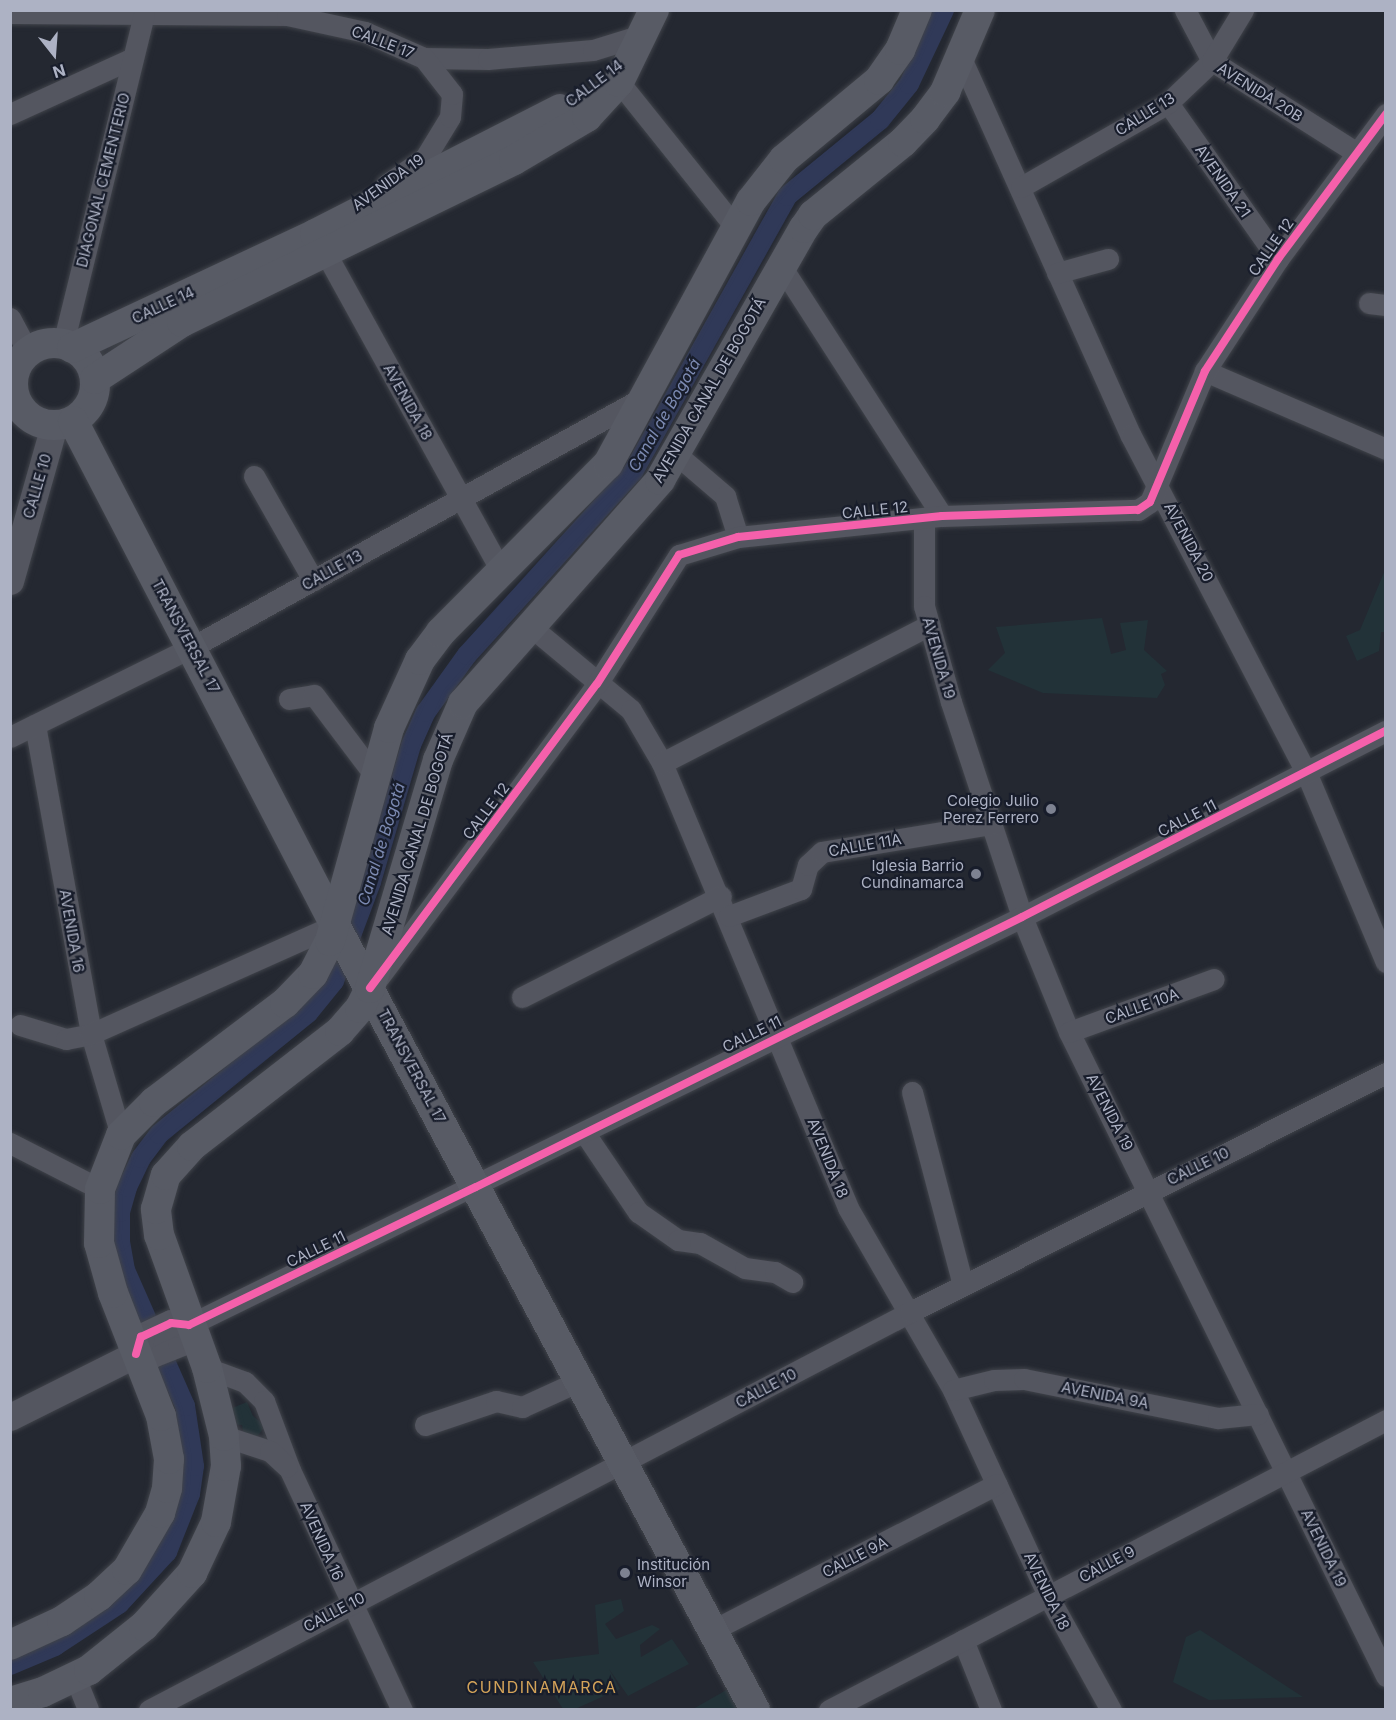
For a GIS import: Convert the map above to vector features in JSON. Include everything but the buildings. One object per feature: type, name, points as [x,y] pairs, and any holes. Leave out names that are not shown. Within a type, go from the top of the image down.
[{"type":"main road","points":[[10,1645],[48,1630],[99,1596],[127,1570],[160,1513],[167,1488],[168,1446],[143,1349],[102,1258],[98,1229],[100,1188],[121,1135],[154,1102],[297,993],[321,960],[339,931],[375,776],[395,712],[420,660],[501,570],[608,464],[649,394],[735,227],[784,159],[879,80],[900,50],[917,10]]},
{"type":"main road","name":"AVENIDA CANAL DE BOGOTÁ","points":[[10,1702],[75,1677],[102,1661],[144,1626],[192,1573],[210,1538],[222,1503],[226,1466],[224,1436],[207,1368],[180,1330],[156,1221],[157,1200],[166,1175],[192,1146],[340,1031],[368,984],[446,738],[471,692],[641,505],[676,454],[781,266],[813,215],[903,142],[925,119],[961,58],[980,10]]},
{"type":"main road","name":"CALLE 14","points":[[68,346],[320,243],[514,160],[587,117],[619,82],[645,32]]},
{"type":"main road","name":"CALLE 14","points":[[95,379],[182,322],[570,104],[645,32]]},
{"type":"main road","points":[[45,345],[68,346],[87,361],[95,379],[93,396],[86,411],[63,423],[26,416],[11,390],[15,369],[28,352],[45,345]]},
{"type":"main road","name":"TRANSVERSAL 17","points":[[63,423],[192,647],[339,931],[755,1710]]},
{"type":"street","name":"AVENIDA 20B","points":[[1185,10],[1212,61],[1357,153]]},
{"type":"street","name":"CALLE 13","points":[[1021,187],[1168,103],[1212,61],[1243,10]]},
{"type":"street","name":"CALLE 17","points":[[10,13],[287,15],[365,32],[424,58],[488,59],[593,50],[645,32]]},
{"type":"street","name":"DIAGONAL CEMENTERIO","points":[[68,346],[144,15]]},
{"type":"street","points":[[10,114],[133,58]]},
{"type":"street","name":"AVENIDA 19","points":[[320,243],[425,158],[450,117],[452,94],[424,58]]},
{"type":"street","name":"AVENIDA 20","points":[[961,58],[1021,187],[1057,273],[1131,436],[1158,483],[1306,772],[1386,962]]},
{"type":"street","points":[[619,82],[735,227]]},
{"type":"street","name":"AVENIDA 21","points":[[1168,103],[1278,259]]},
{"type":"street","name":"CALLE 12","points":[[368,984],[597,684],[679,555],[738,537],[933,517],[1138,510],[1150,502],[1205,371],[1278,259],[1386,114]]},
{"type":"street","name":"AVENIDA 18","points":[[320,243],[501,570]]},
{"type":"street","points":[[1057,273],[1108,259]]},
{"type":"street","points":[[781,266],[933,517]]},
{"type":"street","points":[[10,318],[28,352]]},
{"type":"street","points":[[1205,371],[1386,449]]},
{"type":"street","name":"CALLE 13","points":[[10,737],[192,647],[649,394]]},
{"type":"street","name":"CALLE 10","points":[[10,581],[63,423]]},
{"type":"street","points":[[676,454],[725,496],[738,537]]},
{"type":"street","points":[[254,476],[312,580]]},
{"type":"street","name":"AVENIDA 19","points":[[933,517],[924,606],[1022,917],[1069,1032],[1150,1190],[1386,1676]]},
{"type":"street","points":[[662,763],[929,625]]},
{"type":"street","name":"AVENIDA 18","points":[[530,626],[631,710],[662,763],[725,906],[848,1209],[910,1312],[952,1390],[1048,1596],[1111,1710]]},
{"type":"street","points":[[289,699],[314,696],[375,776]]},
{"type":"street","name":"AVENIDA 16","points":[[34,725],[91,1034],[121,1135]]},
{"type":"street","name":"CALLE 11","points":[[10,1417],[180,1330],[476,1187],[1022,917],[1386,731]]},
{"type":"street","name":"CALLE 11A","points":[[522,997],[725,906],[801,889],[808,865],[822,852],[992,824]]},
{"type":"street","points":[[20,1025],[66,1039],[91,1034],[339,931]]},
{"type":"street","name":"CALLE 10A","points":[[1069,1032],[1214,979]]},
{"type":"street","name":"CALLE 10","points":[[149,1710],[910,1312],[1386,1073]]},
{"type":"street","points":[[912,1092],[963,1285]]},
{"type":"street","points":[[584,1132],[638,1212],[678,1240],[700,1243],[745,1268],[775,1272],[792,1282]]},
{"type":"street","points":[[10,1143],[100,1188]]},
{"type":"street","name":"AVENIDA 16","points":[[207,1368],[245,1382],[264,1401],[290,1470],[402,1710]]},
{"type":"street","name":"AVENIDA 9A","points":[[952,1390],[994,1380],[1024,1379],[1218,1418],[1258,1414]]},
{"type":"street","points":[[425,1425],[496,1401],[522,1407],[579,1381]]},
{"type":"street","name":"CALLE 9","points":[[829,1710],[1286,1469],[1386,1420]]},
{"type":"street","name":"AVENIDA 16","points":[[224,1436],[270,1450],[290,1470]]},
{"type":"street","name":"CALLE 9A","points":[[713,1630],[997,1484]]},
{"type":"street","points":[[963,1640],[991,1710]]},
{"type":"street","points":[[75,1677],[88,1710]]},
{"type":"shaded area","points":[[1385,570],[1385,632],[1381,632],[1379,651],[1357,661],[1346,636],[1360,630]]},
{"type":"shaded area","points":[[1102,618],[1111,654],[1126,650],[1120,623],[1148,620],[1144,650],[1167,671],[1161,674],[1165,685],[1157,698],[1043,693],[988,670],[1005,653],[996,627]]},
{"type":"shaded area","points":[[247,1402],[253,1416],[265,1426],[257,1437],[244,1435],[242,1425],[231,1424],[230,1409]]},
{"type":"shaded area","points":[[621,1599],[624,1611],[605,1624],[616,1639],[652,1625],[660,1629],[640,1645],[641,1657],[672,1639],[689,1664],[628,1696],[609,1669],[620,1689],[575,1709],[563,1709],[533,1662],[599,1654],[595,1605]]},
{"type":"shaded area","points":[[1200,1630],[1303,1697],[1209,1700],[1173,1682],[1186,1637]]},
{"type":"shaded area","points":[[730,1688],[742,1709],[693,1709]]},
{"type":"waterway","name":"Canal de Bogotá","points":[[10,1665],[55,1646],[119,1604],[167,1552],[190,1494],[194,1466],[185,1406],[125,1270],[120,1241],[120,1212],[127,1187],[141,1158],[159,1134],[308,1013],[334,981],[371,882],[411,745],[426,712],[467,655],[633,472],[787,196],[880,120],[909,84],[944,10]]},
{"type":"cycle path","points":[[370,988],[597,684],[679,555],[738,537],[942,516],[1138,510],[1150,502],[1205,371],[1278,259],[1386,114]]},
{"type":"cycle path","points":[[136,1354],[141,1337],[171,1323],[189,1325],[476,1187],[1022,917],[1386,731]]},
{"type":"place","name":"Colegio Julio Perez Ferrero","points":[[1051,809]]},
{"type":"place","name":"Iglesia Barrio Cundinamarca","points":[[976,874]]},
{"type":"place","name":"Institución Winsor","points":[[625,1573]]},
{"type":"district","name":"CUNDINAMARCA","points":[[542,1687]]}]
